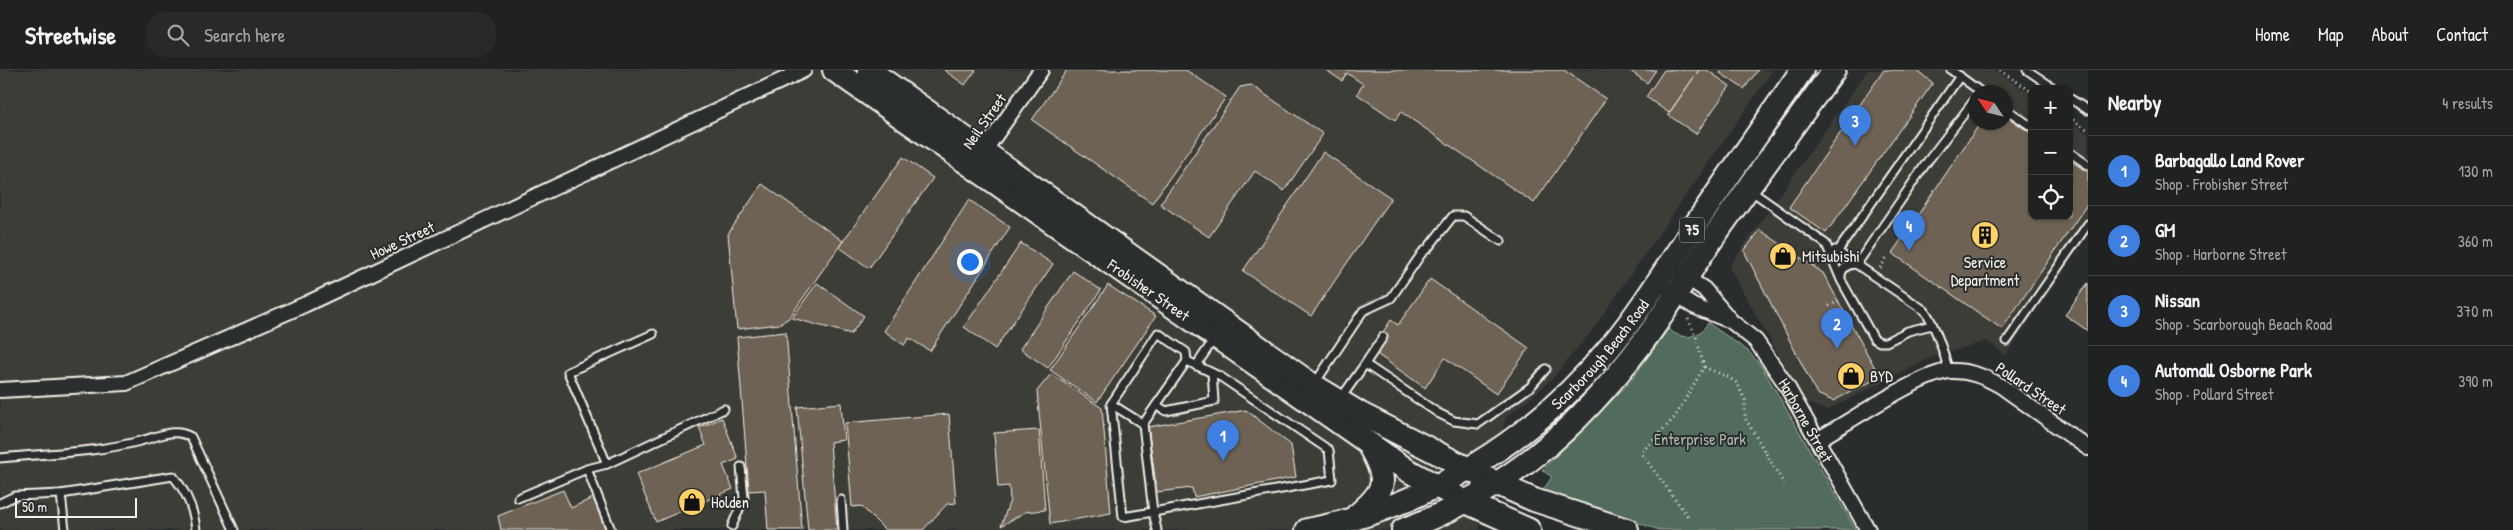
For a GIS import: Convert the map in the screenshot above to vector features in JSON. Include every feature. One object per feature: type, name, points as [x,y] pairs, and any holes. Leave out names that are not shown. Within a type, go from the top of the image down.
[{"type":"main road","name":"Frobisher Street","points":[[834,70],[978,159],[1313,385],[1339,401],[1498,484]]},
{"type":"main road","name":"Frobisher Street","points":[[870,70],[978,159],[1216,337],[1367,443],[1436,486],[1466,502]]},
{"type":"main road","name":"Scarborough Beach Road","points":[[1403,530],[1443,515],[1522,469],[1592,405],[1644,341],[1672,280],[1802,70]]},
{"type":"main road","name":"Scarborough Beach Road","points":[[1307,530],[1351,520],[1436,486],[1468,470],[1528,430],[1575,386],[1672,280],[1748,188],[1834,70]]},
{"type":"main road","points":[[1351,520],[1372,502],[1382,483],[1382,469],[1367,443]]},
{"type":"main road","points":[[1498,484],[1551,506],[1627,530]]},
{"type":"main road","points":[[1466,502],[1529,530]]},
{"type":"street","name":"Howe Street","points":[[0,390],[126,383],[306,304],[804,70]]},
{"type":"street","name":"Neil Street","points":[[978,159],[1041,70]]},
{"type":"street","name":"Harborne Street","points":[[1672,280],[1704,289],[1731,321],[1756,342],[1771,362],[1868,530]]},
{"type":"street","name":"Harborne Street","points":[[1672,280],[1693,306],[1731,321]]},
{"type":"street","name":"Pollard Street","points":[[1817,440],[1926,377],[1948,371],[1973,373],[1987,378],[2088,448]]},
{"type":"lane","points":[[1951,70],[1970,85]]},
{"type":"lane","points":[[2027,70],[2050,85]]},
{"type":"lane","points":[[1832,258],[1960,76]]},
{"type":"lane","points":[[2073,101],[2088,110]]},
{"type":"lane","points":[[1857,264],[1927,162],[1968,108]]},
{"type":"lane","points":[[2013,114],[2028,124]]},
{"type":"lane","points":[[2073,155],[2088,165]]},
{"type":"lane","points":[[1748,188],[1826,244],[1874,274],[1924,310],[1946,359],[1948,371]]},
{"type":"lane","points":[[1313,385],[1363,311],[1391,298],[1422,253],[1453,216],[1464,216],[1502,241]]},
{"type":"lane","points":[[2007,340],[2088,224]]},
{"type":"lane","points":[[1826,244],[1841,280],[1874,339],[1886,342],[1914,329],[1932,325]]},
{"type":"lane","points":[[1841,280],[1841,273],[1845,267],[1850,264],[1857,264]]},
{"type":"lane","points":[[1157,530],[1153,512],[1143,424],[1187,360],[1186,352],[1158,333],[1112,404],[1123,517],[1153,512],[1332,480],[1329,450],[1221,376],[1196,366],[1187,360]]},
{"type":"lane","points":[[607,464],[568,372],[653,334]]},
{"type":"lane","points":[[1196,366],[1216,337]]},
{"type":"lane","points":[[1339,401],[1384,337]]},
{"type":"lane","points":[[1365,364],[1438,413],[1454,421],[1478,424],[1530,386],[1546,369]]},
{"type":"lane","points":[[1156,405],[1166,411],[1214,401],[1212,373]]},
{"type":"lane","points":[[1112,404],[1143,424]]},
{"type":"lane","points":[[518,498],[587,469],[607,464],[724,409]]},
{"type":"lane","points":[[0,458],[128,444],[173,431],[182,431],[191,437],[234,530]]},
{"type":"lane","points":[[725,530],[733,528],[744,498],[741,466]]},
{"type":"lane","points":[[587,469],[611,530]]},
{"type":"lane","points":[[0,502],[15,496],[61,494],[173,476],[182,486],[195,517],[196,530]]},
{"type":"lane","points":[[61,494],[66,530]]},
{"type":"lane","points":[[841,500],[844,530]]},
{"type":"path","points":[[2000,70],[2028,89]]},
{"type":"path","points":[[2073,120],[2088,130]]},
{"type":"path","points":[[1874,274],[1888,256]]},
{"type":"path","points":[[1829,306],[1850,294]]},
{"type":"path","points":[[1686,316],[1696,336],[1704,367],[1675,417],[1642,453],[1690,520]]},
{"type":"path","points":[[1704,367],[1737,383],[1745,400],[1745,418],[1784,484]]},
{"type":"shaded area","points":[[0,70],[1773,70],[1590,333],[1549,382],[1506,417],[1479,530],[0,530]]},
{"type":"shaded area","points":[[1868,70],[1995,70],[2028,92],[2028,220],[2073,220],[2073,124],[2088,134],[2088,235],[2006,355],[1986,341],[1930,358],[1827,410],[1806,403],[1729,267]]},
{"type":"green space","name":"Enterprise Park","points":[[1708,323],[1748,351],[1762,367],[1856,530],[1659,530],[1543,490],[1552,477],[1542,470],[1630,382],[1668,329],[1685,337],[1700,332]]},
{"type":"building","points":[[944,70],[976,70],[965,85]]},
{"type":"building","points":[[1067,70],[1186,70],[1226,97],[1152,203],[1032,120]]},
{"type":"building","points":[[1326,70],[1564,70],[1606,99],[1534,203],[1401,112],[1395,120],[1357,94],[1363,84],[1347,73],[1342,81]]},
{"type":"building","points":[[1629,70],[1656,70],[1647,83]]},
{"type":"building","points":[[1664,70],[1699,70],[1669,113],[1646,97]]},
{"type":"building","points":[[1699,70],[1707,70],[1730,86],[1696,134],[1668,115]]},
{"type":"building","points":[[1722,70],[1758,70],[1744,89],[1720,73]]},
{"type":"building","points":[[1884,70],[1916,70],[1933,83],[1826,233],[1789,207]]},
{"type":"building","points":[[1251,85],[1323,134],[1284,191],[1255,171],[1209,237],[1160,204],[1240,87]]},
{"type":"building","name":"Service Department","points":[[2013,121],[2028,131],[2028,220],[2073,220],[2073,163],[2088,172],[2088,203],[2002,329],[1892,253],[1976,130],[2013,130]]},
{"type":"building","points":[[1323,152],[1391,198],[1311,316],[1243,271]]},
{"type":"building","points":[[903,157],[933,178],[869,268],[839,247]]},
{"type":"building","points":[[762,184],[843,241],[789,318],[779,324],[737,329],[728,234]]},
{"type":"building","points":[[969,200],[1010,227],[930,351],[909,338],[904,345],[884,331]]},
{"type":"building","points":[[1760,230],[1823,273],[1880,377],[1833,401],[1817,394],[1744,251]]},
{"type":"building","points":[[1021,243],[1053,264],[995,349],[964,327]]},
{"type":"building","points":[[1073,271],[1101,290],[1048,368],[1020,349]]},
{"type":"building","points":[[1430,279],[1529,348],[1496,394],[1445,358],[1425,388],[1371,350],[1391,320],[1398,325]]},
{"type":"building","points":[[817,283],[864,316],[851,334],[792,318]]},
{"type":"building","points":[[2088,283],[2088,331],[2065,315]]},
{"type":"building","points":[[1108,285],[1156,316],[1097,402],[1050,370]]},
{"type":"building","points":[[786,332],[802,530],[768,530],[765,490],[749,491],[737,337]]},
{"type":"building","points":[[1051,374],[1102,408],[1111,513],[1050,524],[1037,391]]},
{"type":"building","points":[[841,403],[844,440],[830,442],[837,530],[808,530],[797,407]]},
{"type":"building","points":[[1246,410],[1291,445],[1296,477],[1194,497],[1192,488],[1157,492],[1148,427]]},
{"type":"building","points":[[949,414],[956,503],[947,504],[923,530],[885,530],[861,506],[852,507],[845,423]]},
{"type":"building","points":[[722,418],[738,459],[723,465],[733,489],[656,522],[636,474],[706,445],[699,428]]},
{"type":"building","points":[[1039,430],[1045,510],[1025,512],[1001,526],[1010,500],[1009,486],[998,487],[994,433]]},
{"type":"building","points":[[563,490],[571,508],[593,498],[606,530],[501,530],[498,516]]},
{"type":"place","name":"Nissan","points":[[1855,146]]},
{"type":"place","name":"Service Department","points":[[1985,235]]},
{"type":"place","name":"Automall Osborne Park","points":[[1909,251]]},
{"type":"place","name":"Mitsubishi","points":[[1783,256]]},
{"type":"place","name":"GM","points":[[1837,349]]},
{"type":"place","name":"BYD","points":[[1851,376]]},
{"type":"place","name":"Barbagallo Land Rover","points":[[1223,461]]},
{"type":"place","name":"Holden","points":[[692,502]]}]
